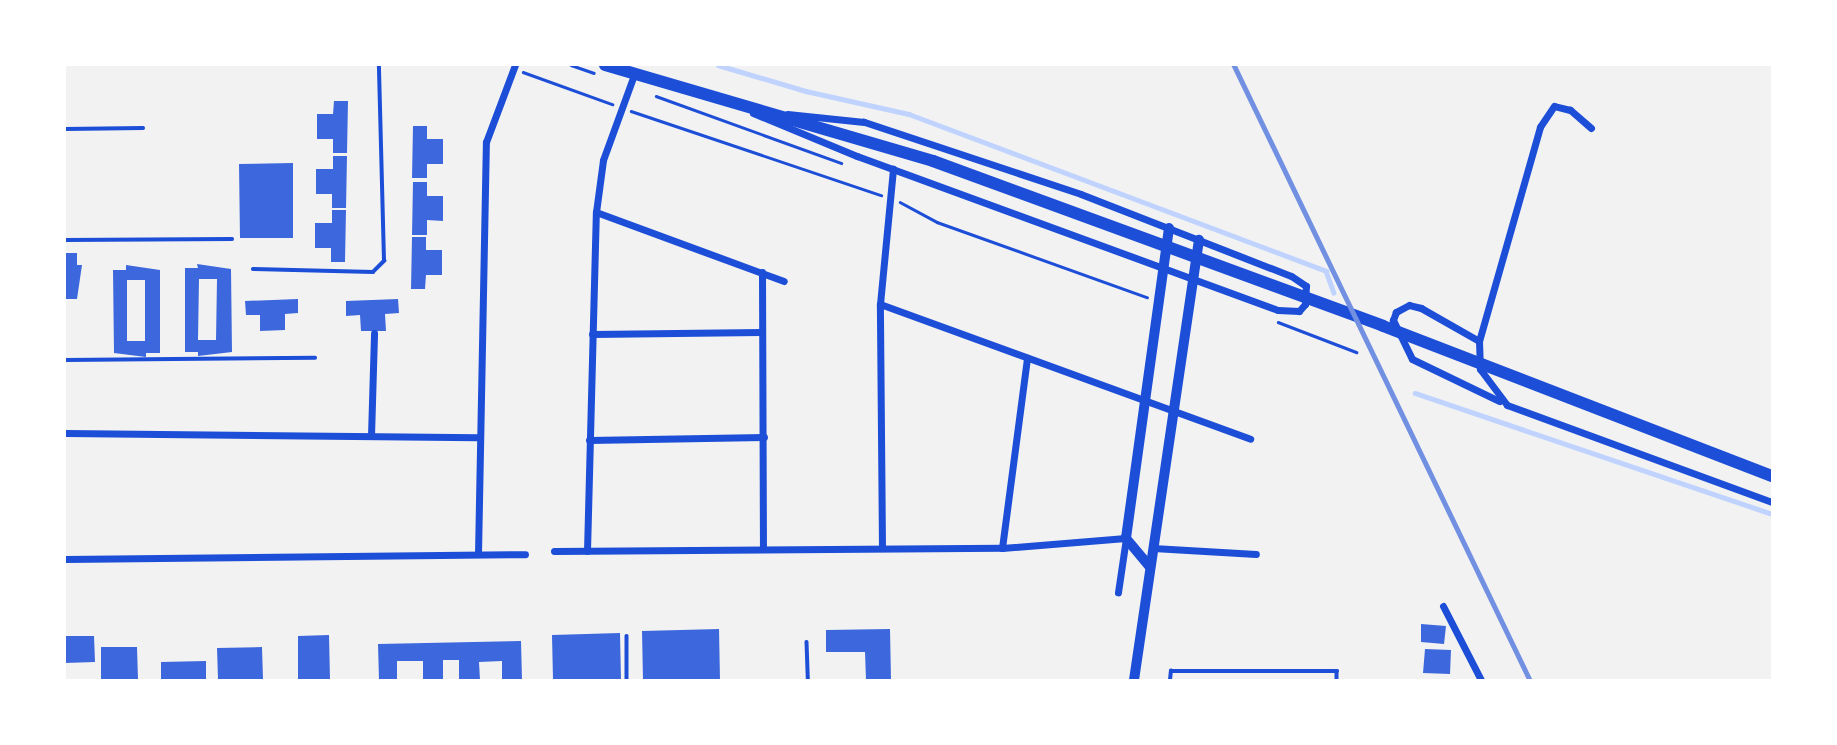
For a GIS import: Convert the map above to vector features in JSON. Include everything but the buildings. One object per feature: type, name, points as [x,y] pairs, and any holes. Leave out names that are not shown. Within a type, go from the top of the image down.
[{"type":"main road","points":[[605,65],[933,161],[1383,326],[1772,475]]},
{"type":"street","points":[[478,554],[478,437],[486,142],[514,66]]},
{"type":"street","points":[[587,551],[596,212],[603,160],[634,75]]},
{"type":"street","points":[[734,103],[779,127],[1160,268],[1290,313],[1299,312],[1308,292],[1291,276],[1169,228],[864,122],[762,111]]},
{"type":"street","points":[[1507,405],[1480,369],[1479,341],[1539,127],[1554,106],[1570,110],[1591,128]]},
{"type":"street","points":[[882,548],[880,304],[893,170]]},
{"type":"street","points":[[596,212],[784,281]]},
{"type":"street","points":[[1118,592],[1160,268],[1169,228]]},
{"type":"street","points":[[1133,680],[1199,240]]},
{"type":"street","points":[[762,272],[763,549]]},
{"type":"street","points":[[880,304],[1250,439]]},
{"type":"street","points":[[1479,341],[1421,308],[1409,305],[1395,312],[1393,320],[1412,359],[1507,405],[1772,502]]},
{"type":"street","points":[[592,334],[761,332]]},
{"type":"street","points":[[372,436],[374,333]]},
{"type":"street","points":[[1002,548],[1027,358]]},
{"type":"street","points":[[65,433],[478,437]]},
{"type":"street","points":[[589,440],[764,437]]},
{"type":"street","points":[[554,551],[1002,548],[1126,538]]},
{"type":"street","points":[[1126,538],[1150,567]]},
{"type":"street","points":[[1153,548],[1256,554]]},
{"type":"street","points":[[65,559],[525,554]]},
{"type":"street","points":[[1443,606],[1481,680]]},
{"type":"lane","points":[[253,269],[373,272],[384,261],[379,65]]},
{"type":"lane","points":[[65,129],[143,128]]},
{"type":"lane","points":[[65,240],[232,239]]},
{"type":"lane","points":[[65,360],[315,358]]},
{"type":"lane","points":[[627,636],[627,680]]},
{"type":"lane","points":[[807,642],[808,680]]},
{"type":"lane","points":[[1170,680],[1171,671],[1337,671],[1337,680]]},
{"type":"path","points":[[514,66],[622,108],[890,198],[937,222],[1156,301]]},
{"type":"waterway","points":[[718,65],[806,91],[909,114],[1326,271],[1334,293]]},
{"type":"waterway","points":[[1415,393],[1772,514]]},
{"type":"railway","points":[[1234,65],[1530,680]]}]
